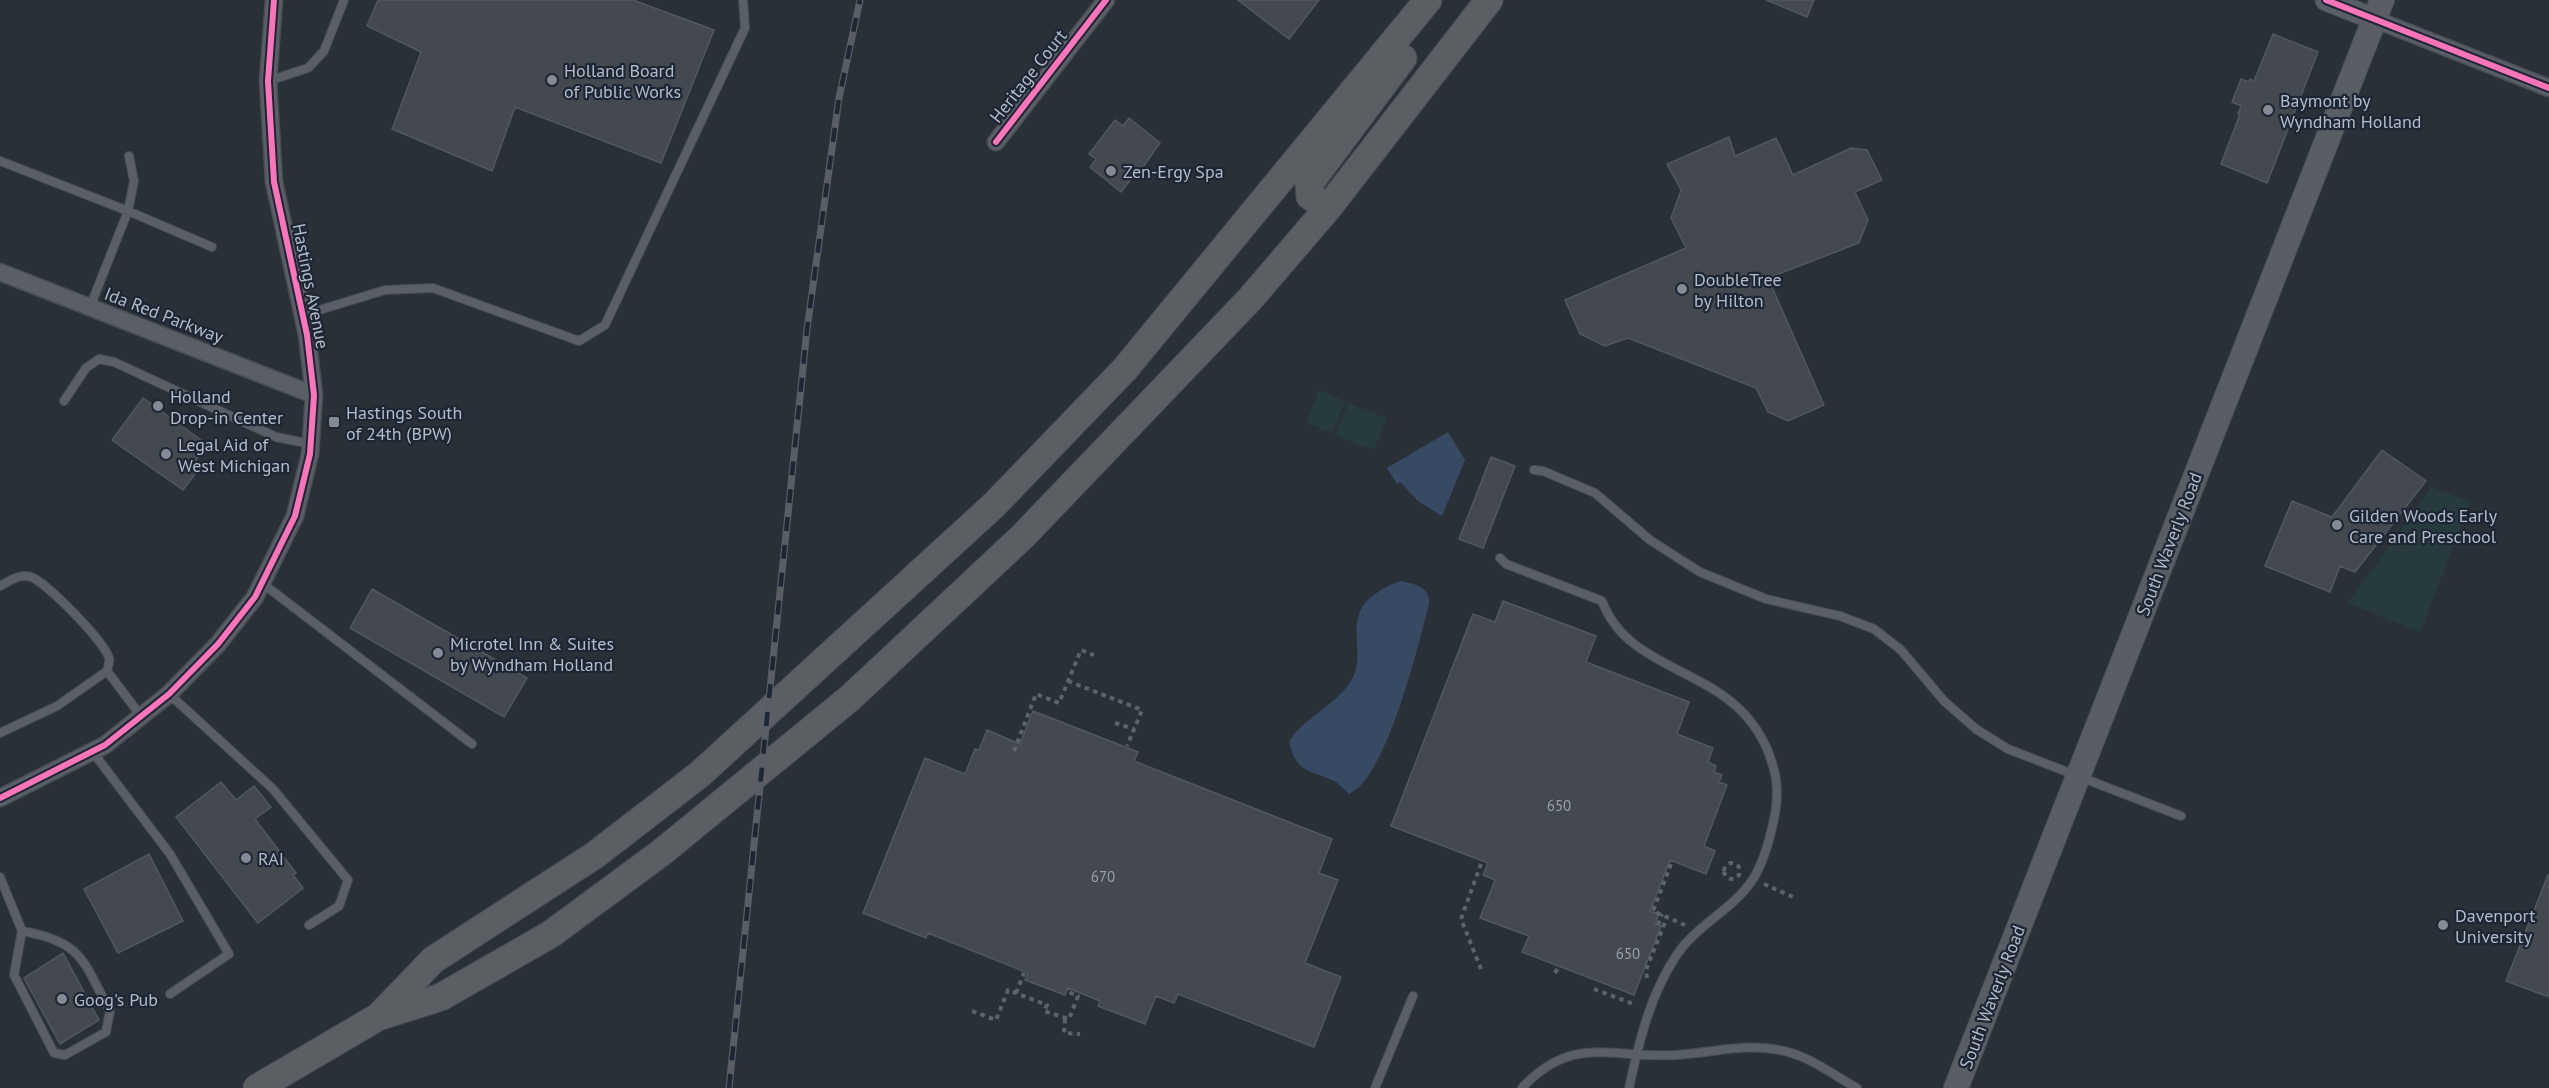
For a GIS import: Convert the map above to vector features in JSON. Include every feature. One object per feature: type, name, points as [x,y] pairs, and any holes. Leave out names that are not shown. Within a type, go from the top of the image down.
[{"type":"highway","points":[[378,1017],[433,960],[595,855],[700,774],[994,505],[1125,369],[1428,0]]},
{"type":"highway","points":[[1328,208],[1310,196],[1309,184],[1444,0]]},
{"type":"highway","points":[[257,1088],[378,1017],[441,998],[551,934],[662,852],[850,698],[1023,536],[1251,298],[1328,208],[1489,0]]},
{"type":"main road","name":"South Waverly Road","points":[[1956,1088],[2378,9]]},
{"type":"street","name":"Hastings Avenue","points":[[0,798],[105,745],[169,694],[218,644],[255,597],[295,516],[311,444],[315,395],[303,315],[274,182],[268,81],[274,0]]},
{"type":"street","name":"Heritage Court","points":[[996,142],[1106,0]]},
{"type":"street","points":[[2326,0],[2378,9],[2549,88]]},
{"type":"street","name":"Ida Red Parkway","points":[[0,272],[315,395]]},
{"type":"lane","points":[[268,81],[308,68],[324,51],[344,0]]},
{"type":"lane","points":[[303,315],[385,290],[433,288],[579,341],[605,325],[745,28],[743,0]]},
{"type":"lane","points":[[90,307],[128,211],[134,181],[129,156]]},
{"type":"lane","points":[[0,161],[212,247]]},
{"type":"lane","points":[[64,401],[86,368],[99,359],[114,362],[276,437],[311,444]]},
{"type":"lane","points":[[1534,470],[1543,471],[1595,493],[1650,540],[1700,572],[1766,599],[1840,616],[1874,629],[1901,650],[1930,688],[1976,729],[2015,753],[2181,816]]},
{"type":"lane","points":[[1500,558],[1506,564],[1602,601],[1610,621],[1628,640],[1710,686],[1737,705],[1748,716],[1770,756],[1776,777],[1774,818],[1767,845],[1757,869],[1743,890],[1692,935],[1675,957],[1661,981],[1637,1053],[1629,1088]]},
{"type":"lane","points":[[0,586],[21,576],[31,577],[45,585],[102,644],[110,659],[107,671],[57,706],[0,733]]},
{"type":"lane","points":[[262,583],[472,744]]},
{"type":"lane","points":[[107,671],[141,716]]},
{"type":"lane","points":[[169,694],[273,789],[348,880],[339,906],[309,925]]},
{"type":"lane","points":[[92,752],[170,854],[229,954],[170,994]]},
{"type":"lane","points":[[0,877],[22,931],[14,975],[54,1053],[65,1055],[106,1032],[110,1011],[77,952],[66,943],[22,931]]},
{"type":"lane","points":[[1375,1088],[1413,996]]},
{"type":"lane","points":[[1521,1088],[1536,1074],[1569,1056],[1601,1050],[1673,1055],[1728,1047],[1770,1048],[1787,1052],[1818,1064],[1857,1088]]},
{"type":"path","points":[[1014,751],[1036,694],[1059,703],[1081,650],[1094,655]]},
{"type":"path","points":[[1068,681],[1142,710],[1127,746]]},
{"type":"path","points":[[1115,723],[1134,729]]},
{"type":"path","points":[[1481,969],[1461,918],[1482,861]]},
{"type":"path","points":[[1734,863],[1740,868],[1740,874],[1737,878],[1729,879],[1725,876],[1724,868],[1734,863]]},
{"type":"path","points":[[1671,864],[1653,910],[1685,925]]},
{"type":"path","points":[[1760,882],[1793,897]]},
{"type":"path","points":[[1662,914],[1659,923],[1665,922]]},
{"type":"path","points":[[1647,978],[1646,970],[1668,916]]},
{"type":"path","points":[[1555,974],[1558,966]]},
{"type":"path","points":[[1016,993],[1024,973]]},
{"type":"path","points":[[1594,989],[1636,1005]]},
{"type":"path","points":[[972,1011],[996,1020],[1008,990],[1047,1005],[1044,1011],[1069,1019],[1078,996],[1066,991]]},
{"type":"path","points":[[1065,1019],[1064,1033],[1080,1034]]},
{"type":"green space","points":[[1319,390],[1345,401],[1333,433],[1306,423]]},
{"type":"green space","points":[[1348,403],[1387,418],[1374,450],[1335,435]]},
{"type":"green space","points":[[2432,487],[2471,502],[2420,632],[2348,603]]},
{"type":"water","points":[[1448,432],[1465,460],[1442,516],[1418,501],[1400,482],[1397,484],[1387,468]]},
{"type":"water","points":[[1402,581],[1425,590],[1429,604],[1409,678],[1388,737],[1376,763],[1363,783],[1349,794],[1334,781],[1300,765],[1289,742],[1302,726],[1337,698],[1351,681],[1356,671],[1358,617],[1362,607],[1381,590]]},
{"type":"building","name":"Holland Board of Public Works","points":[[378,0],[633,0],[714,30],[661,163],[515,107],[492,171],[392,129],[421,52],[367,26]]},
{"type":"building","points":[[1238,0],[1319,0],[1289,39]]},
{"type":"building","points":[[1766,0],[1814,0],[1807,17]]},
{"type":"building","name":"Baymont by Wyndham Holland","points":[[2273,34],[2318,52],[2267,183],[2221,164],[2240,114],[2238,114],[2241,106],[2232,102],[2241,79],[2254,81]]},
{"type":"building","points":[[1129,118],[1160,143],[1136,177],[1134,175],[1121,192],[1090,167],[1096,159],[1089,154],[1115,120],[1123,126]]},
{"type":"building","name":"DoubleTree by Hilton","points":[[1729,137],[1735,156],[1776,138],[1793,175],[1851,148],[1867,150],[1882,180],[1855,192],[1868,220],[1859,243],[1768,278],[1824,405],[1788,421],[1768,412],[1756,388],[1628,338],[1605,346],[1580,334],[1565,300],[1686,248],[1671,218],[1681,190],[1667,164]]},
{"type":"building","name":"Legal Aid of West Michigan","points":[[143,398],[205,443],[194,465],[199,469],[183,490],[112,440]]},
{"type":"building","name":"Gilden Woods Early Care and Preschool","points":[[2382,450],[2426,481],[2355,572],[2340,566],[2330,592],[2265,566],[2292,501],[2332,517]]},
{"type":"building","points":[[1491,457],[1515,466],[1483,548],[1459,539]]},
{"type":"building","name":"Microtel Inn & Suites by Wyndham Holland","points":[[372,589],[527,678],[504,717],[350,628]]},
{"type":"building","points":[[1503,601],[1596,636],[1586,662],[1689,702],[1677,734],[1713,748],[1708,762],[1716,766],[1714,772],[1722,775],[1719,782],[1727,785],[1704,846],[1715,851],[1706,874],[1670,860],[1650,911],[1659,914],[1655,924],[1661,926],[1634,995],[1522,952],[1529,936],[1480,918],[1495,880],[1483,875],[1488,863],[1391,826],[1473,614],[1495,622]]},
{"type":"building","points":[[1033,711],[1138,752],[1134,761],[1332,839],[1319,873],[1338,880],[1305,963],[1341,977],[1314,1047],[1178,994],[1174,1003],[1156,996],[1145,1024],[1098,1006],[1100,1001],[1068,988],[1065,995],[1025,980],[1028,973],[928,933],[926,938],[863,913],[925,758],[965,774],[975,749],[979,750],[987,730],[1020,744]]},
{"type":"building","name":"RAI","points":[[221,782],[236,800],[254,786],[271,807],[255,819],[296,873],[293,875],[303,888],[258,923],[176,817]]},
{"type":"building","points":[[149,854],[183,921],[118,953],[84,889]]},
{"type":"building","name":"Davenport University","points":[[2549,875],[2549,997],[2506,981]]},
{"type":"building","name":"Goog's Pub","points":[[63,953],[99,1020],[60,1044],[24,978]]},
{"type":"railway","points":[[729,1088],[807,329],[839,98],[860,0]]},
{"type":"cycle path","points":[[0,798],[105,745],[169,694],[218,644],[255,597],[295,516],[310,454],[314,395],[307,335],[274,182],[268,81],[274,0]]},
{"type":"cycle path","points":[[996,142],[1106,0]]},
{"type":"cycle path","points":[[2326,0],[2549,88]]},
{"type":"place","name":"Holland Board of Public Works","points":[[552,80]]},
{"type":"place","name":"Baymont by Wyndham Holland","points":[[2268,110]]},
{"type":"place","name":"Zen-Ergy Spa","points":[[1111,171]]},
{"type":"place","name":"DoubleTree by Hilton","points":[[1682,289]]},
{"type":"place","name":"Holland Drop-in Center","points":[[158,406]]},
{"type":"place","name":"Hastings South of 24th (BPW)","points":[[334,422]]},
{"type":"place","name":"Legal Aid of West Michigan","points":[[166,454]]},
{"type":"place","name":"Gilden Woods Early Care and Preschool","points":[[2337,525]]},
{"type":"place","name":"Microtel Inn & Suites by Wyndham Holland","points":[[438,653]]},
{"type":"place","name":"RAI","points":[[246,858]]},
{"type":"place","name":"Davenport University","points":[[2443,925]]},
{"type":"place","name":"Goog's Pub","points":[[62,999]]}]
